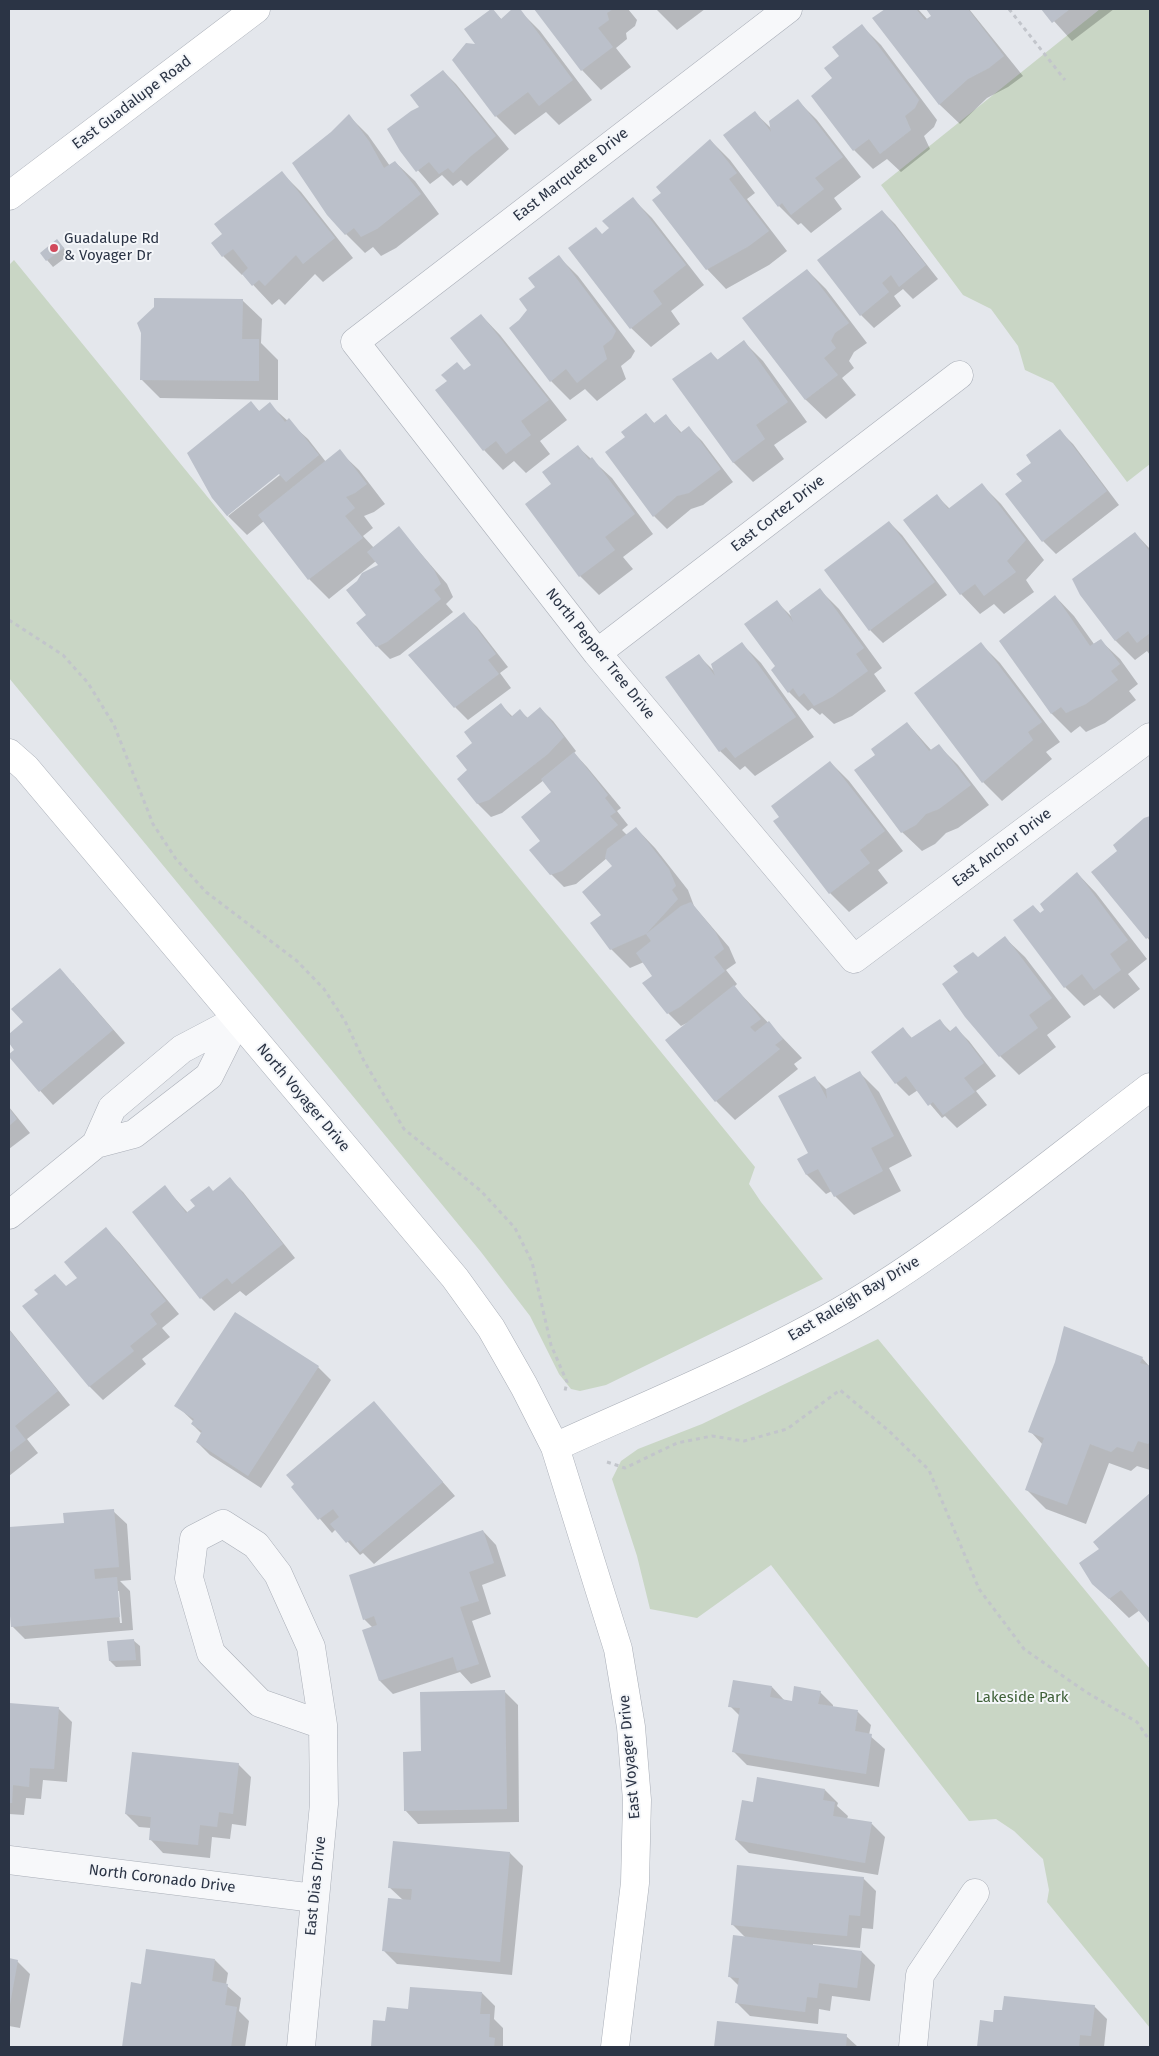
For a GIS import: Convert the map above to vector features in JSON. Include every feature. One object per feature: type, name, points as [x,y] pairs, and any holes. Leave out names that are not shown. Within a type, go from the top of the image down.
[{"type":"street","name":"East Guadalupe Road","points":[[9,196],[256,9]]},
{"type":"street","name":"East Marquette Drive","points":[[355,342],[788,9]]},
{"type":"street","name":"North Pepper Tree Drive","points":[[355,342],[597,653],[854,959]]},
{"type":"street","name":"East Cortez Drive","points":[[597,653],[959,374]]},
{"type":"street","name":"North Voyager Drive","points":[[9,737],[18,760],[455,1278],[491,1328],[524,1386],[554,1446]]},
{"type":"street","name":"East Anchor Drive","points":[[854,959],[1150,737]]},
{"type":"street","points":[[96,1144],[112,1108],[182,1049],[237,1020]]},
{"type":"street","points":[[9,1215],[96,1144],[134,1134],[209,1076],[237,1020]]},
{"type":"street","name":"East Raleigh Bay Drive","points":[[554,1446],[761,1353],[823,1321],[882,1286],[953,1238],[1150,1087]]},
{"type":"street","name":"East Voyager Drive","points":[[554,1446],[618,1649],[631,1727],[637,1800],[635,1883],[615,2047]]},
{"type":"street","name":"East Dias Drive","points":[[301,2047],[324,1804],[322,1725],[310,1647],[278,1574],[256,1545],[223,1524],[194,1539],[189,1578],[211,1653],[260,1703],[322,1725]]},
{"type":"street","name":"North Coronado Drive","points":[[9,1860],[314,1898]]},
{"type":"street","points":[[913,2047],[920,1974],[975,1893]]},
{"type":"path","points":[[1010,9],[1065,80]]},
{"type":"path","points":[[9,620],[63,655],[88,684],[114,725],[153,824],[176,859],[206,892],[297,961],[324,989],[345,1021],[364,1061],[404,1129],[481,1191],[515,1228],[532,1262],[551,1345],[567,1382],[554,1446],[625,1468],[677,1443],[712,1436],[744,1441],[786,1429],[840,1390],[889,1431],[929,1470],[980,1589],[1024,1649],[1086,1692],[1137,1722],[1150,1741]]},
{"type":"green space","points":[[1100,9],[1150,9],[1150,464],[1127,482],[1053,383],[1025,370],[1018,346],[991,309],[963,295],[881,185]]},
{"type":"green space","points":[[14,260],[755,1167],[749,1184],[761,1202],[823,1279],[606,1385],[580,1391],[571,1389],[559,1374],[530,1316],[481,1252],[9,678],[9,265]]},
{"type":"green space","name":"Lakeside Park","points":[[878,1339],[1150,1669],[1150,2028],[1047,1902],[1049,1890],[1043,1859],[1014,1831],[996,1819],[969,1821],[771,1565],[697,1618],[650,1609],[637,1556],[612,1479],[621,1461],[638,1449],[702,1424]]},
{"type":"building","points":[[491,9],[501,19],[512,9],[521,10],[573,80],[539,106],[528,92],[495,117],[452,60],[466,43],[475,44],[464,29]]},
{"type":"building","points":[[534,9],[613,9],[607,13],[609,20],[598,28],[613,47],[581,71]]},
{"type":"building","points":[[885,9],[916,9],[925,20],[931,16],[926,9],[968,9],[1004,56],[989,68],[968,79],[939,105],[872,18]]},
{"type":"building","points":[[1041,9],[1070,9],[1052,23]]},
{"type":"building","points":[[862,24],[919,100],[915,108],[905,116],[911,130],[880,154],[869,139],[853,151],[811,96],[832,78],[824,68],[839,56],[832,47]]},
{"type":"building","points":[[443,70],[496,136],[453,173],[448,168],[439,174],[429,162],[416,172],[400,151],[387,129],[419,107],[410,95]]},
{"type":"building","points":[[798,99],[843,157],[815,178],[824,189],[791,215],[782,203],[778,207],[723,135],[755,111],[771,132],[769,121]]},
{"type":"building","points":[[349,114],[369,141],[384,168],[395,161],[421,194],[377,229],[361,237],[354,228],[345,235],[327,215],[292,163],[331,132]]},
{"type":"building","points":[[710,139],[737,173],[729,179],[769,231],[749,246],[706,270],[652,200],[661,193],[656,187]]},
{"type":"building","points":[[282,171],[335,238],[303,264],[296,255],[265,286],[259,280],[252,286],[242,274],[248,268],[233,249],[222,257],[211,243],[222,234],[214,224]]},
{"type":"building","points":[[633,197],[686,265],[653,291],[662,304],[630,329],[568,248],[596,227],[602,234],[609,228],[602,221]]},
{"type":"building","points":[[882,210],[926,265],[899,287],[891,275],[882,283],[889,292],[860,316],[817,260]]},
{"type":"building","points":[[57,239],[64,248],[46,261],[40,253]]},
{"type":"building","points":[[559,255],[616,331],[612,339],[603,346],[607,359],[577,383],[566,369],[550,382],[509,328],[527,310],[519,299],[535,287],[528,278]]},
{"type":"building","points":[[807,269],[849,323],[835,333],[831,341],[836,348],[824,358],[838,375],[805,400],[742,318]]},
{"type":"building","points":[[154,298],[243,299],[242,339],[259,339],[259,381],[140,380],[141,333],[137,323],[154,307]]},
{"type":"building","points":[[481,314],[549,400],[521,421],[531,435],[506,454],[496,441],[483,451],[435,390],[447,381],[441,375],[457,362],[464,370],[471,365],[450,338]]},
{"type":"building","points":[[744,340],[788,402],[756,425],[765,439],[733,463],[672,379],[711,352],[717,360]]},
{"type":"building","points":[[251,401],[259,411],[270,402],[285,422],[289,418],[319,455],[286,482],[279,474],[227,516],[212,498],[187,453]]},
{"type":"building","points":[[646,413],[654,423],[666,414],[680,433],[689,426],[721,469],[689,493],[677,496],[653,517],[605,452],[625,437],[621,432]]},
{"type":"building","points":[[1060,429],[1107,491],[1042,542],[1005,494],[1022,481],[1016,474],[1031,463],[1026,455]]},
{"type":"building","points":[[578,445],[589,460],[592,457],[635,514],[605,537],[615,550],[579,577],[525,504],[551,484],[542,472]]},
{"type":"building","points":[[340,449],[367,484],[346,497],[355,508],[345,516],[363,538],[308,580],[258,515]]},
{"type":"building","points":[[982,483],[1026,540],[1007,561],[1016,572],[984,596],[975,584],[960,595],[903,520],[937,494],[948,509]]},
{"type":"building","points":[[889,521],[935,582],[869,631],[824,570]]},
{"type":"building","points":[[399,526],[434,570],[441,584],[434,590],[441,599],[387,642],[376,647],[356,623],[366,615],[346,590],[357,581],[362,573],[378,565],[367,552]]},
{"type":"building","points":[[1135,532],[1150,552],[1150,633],[1137,643],[1128,631],[1115,641],[1080,595],[1072,579]]},
{"type":"building","points":[[820,588],[864,648],[856,654],[868,671],[832,697],[814,706],[804,693],[799,697],[793,688],[788,693],[771,670],[775,666],[744,624],[777,600],[793,622],[789,611]]},
{"type":"building","points":[[1055,595],[1090,646],[1101,639],[1120,664],[1111,671],[1118,680],[1086,704],[1066,713],[1061,707],[1051,714],[999,641]]},
{"type":"building","points":[[464,612],[496,654],[488,660],[499,674],[454,708],[408,655]]},
{"type":"building","points":[[742,642],[796,717],[735,758],[726,747],[719,752],[665,677],[699,654],[715,676],[711,664]]},
{"type":"building","points":[[981,642],[1042,722],[1028,732],[1033,740],[982,783],[914,693]]},
{"type":"building","points":[[501,703],[511,717],[520,709],[527,718],[540,707],[564,737],[548,754],[489,800],[477,804],[457,779],[467,770],[456,756],[472,743],[464,732]]},
{"type":"building","points":[[907,722],[929,751],[939,744],[971,785],[939,809],[926,814],[916,825],[901,833],[854,770],[875,755],[871,749]]},
{"type":"building","points":[[574,752],[608,795],[605,798],[616,812],[610,816],[618,825],[562,871],[550,875],[529,850],[540,841],[521,817],[551,792],[541,779]]},
{"type":"building","points":[[830,761],[885,831],[860,850],[870,863],[829,894],[773,821],[779,817],[771,806]]},
{"type":"building","points":[[1150,816],[1150,936],[1146,939],[1091,872],[1117,851],[1113,845],[1144,818]]},
{"type":"building","points":[[636,827],[669,869],[676,886],[672,890],[678,899],[646,934],[610,950],[590,923],[601,915],[582,892],[612,866],[605,858],[607,849]]},
{"type":"building","points":[[1077,872],[1128,940],[1110,954],[1121,970],[1094,990],[1082,974],[1064,988],[1013,920],[1033,905],[1040,913],[1044,910],[1040,904]]},
{"type":"building","points":[[691,902],[716,933],[724,949],[714,957],[725,971],[680,1007],[667,1014],[642,983],[652,976],[636,953],[651,941],[646,934],[681,906]]},
{"type":"building","points":[[1005,936],[1052,998],[1029,1015],[1038,1028],[999,1057],[965,1017],[942,984],[958,972],[953,966],[973,952],[978,957]]},
{"type":"building","points":[[60,968],[113,1030],[39,1092],[9,1057],[9,1054],[14,1050],[9,1043],[9,1034],[23,1022],[11,1009]]},
{"type":"building","points":[[734,985],[761,1019],[750,1027],[755,1032],[769,1021],[783,1039],[775,1045],[780,1049],[715,1102],[665,1040]]},
{"type":"building","points":[[940,1019],[949,1032],[956,1026],[984,1063],[964,1078],[975,1092],[943,1115],[933,1102],[928,1106],[906,1076],[895,1084],[871,1052],[903,1027],[911,1038]]},
{"type":"building","points":[[860,1071],[894,1136],[871,1148],[883,1171],[834,1197],[818,1169],[806,1175],[797,1159],[808,1153],[778,1096],[815,1076],[827,1099],[826,1089]]},
{"type":"building","points":[[9,1108],[17,1119],[9,1126]]},
{"type":"building","points":[[230,1177],[283,1244],[232,1284],[227,1278],[200,1299],[132,1212],[165,1185],[186,1213],[195,1206],[190,1200],[209,1186],[213,1191]]},
{"type":"building","points":[[106,1227],[166,1301],[150,1314],[157,1324],[130,1346],[134,1351],[89,1387],[22,1306],[38,1294],[34,1290],[55,1274],[66,1286],[77,1278],[64,1262]]},
{"type":"building","points":[[235,1312],[319,1366],[248,1476],[196,1442],[202,1431],[191,1424],[194,1419],[174,1406]]},
{"type":"building","points":[[1064,1326],[1143,1357],[1140,1363],[1150,1366],[1150,1442],[1148,1444],[1138,1441],[1133,1452],[1117,1447],[1111,1452],[1090,1444],[1067,1505],[1025,1490],[1044,1438],[1028,1432],[1055,1362]]},
{"type":"building","points":[[9,1330],[58,1391],[15,1426],[26,1440],[9,1453]]},
{"type":"building","points":[[374,1401],[443,1482],[360,1552],[350,1540],[346,1543],[330,1524],[339,1517],[333,1509],[318,1520],[291,1487],[294,1484],[286,1475]]},
{"type":"building","points":[[1150,1493],[1150,1624],[1121,1590],[1109,1599],[1092,1584],[1079,1563],[1099,1549],[1093,1542]]},
{"type":"building","points":[[114,1509],[119,1567],[94,1569],[95,1579],[117,1577],[120,1617],[11,1627],[9,1605],[9,1527],[64,1523],[63,1513]]},
{"type":"building","points":[[483,1530],[494,1563],[469,1572],[479,1601],[460,1607],[479,1664],[457,1671],[453,1657],[379,1681],[362,1630],[377,1625],[374,1616],[363,1620],[349,1575]]},
{"type":"building","points":[[134,1639],[136,1660],[109,1661],[107,1641]]},
{"type":"building","points":[[733,1680],[772,1686],[770,1697],[792,1701],[794,1686],[821,1691],[818,1704],[858,1710],[855,1731],[872,1734],[866,1774],[732,1752],[740,1708],[728,1707]]},
{"type":"building","points":[[505,1690],[507,1809],[404,1811],[403,1752],[421,1751],[420,1692]]},
{"type":"building","points":[[9,1703],[59,1707],[54,1769],[30,1768],[29,1787],[13,1785],[12,1803],[9,1803]]},
{"type":"building","points":[[132,1752],[239,1763],[233,1814],[219,1812],[217,1827],[200,1825],[198,1845],[149,1840],[151,1817],[125,1814]]},
{"type":"building","points":[[757,1777],[825,1789],[823,1800],[835,1802],[833,1816],[872,1822],[865,1863],[735,1840],[742,1800],[753,1802]]},
{"type":"building","points":[[393,1841],[510,1852],[500,1962],[382,1951],[388,1898],[411,1900],[412,1889],[388,1888]]},
{"type":"building","points":[[737,1865],[864,1877],[860,1916],[849,1915],[847,1936],[731,1925]]},
{"type":"building","points":[[733,1935],[862,1951],[857,1988],[819,1983],[817,1998],[807,1997],[805,2012],[735,2003],[739,1978],[728,1977]]},
{"type":"building","points":[[146,1949],[215,1959],[212,1981],[228,1984],[225,2005],[237,2007],[231,2047],[122,2047],[131,1982],[141,1984]]},
{"type":"building","points":[[9,1958],[18,1960],[10,2004],[9,2004]]},
{"type":"building","points":[[410,1987],[482,1992],[480,2014],[490,2014],[489,2037],[495,2038],[494,2047],[371,2047],[373,2020],[385,2021],[387,2007],[408,2009]]},
{"type":"building","points":[[1004,1996],[1095,2005],[1091,2036],[1080,2035],[1079,2047],[977,2047],[980,2020],[993,2022],[994,2010],[1002,2010]]},
{"type":"building","points":[[717,2021],[847,2034],[846,2047],[714,2047]]},
{"type":"place","name":"Guadalupe Rd & Voyager Dr","points":[[54,248]]}]
